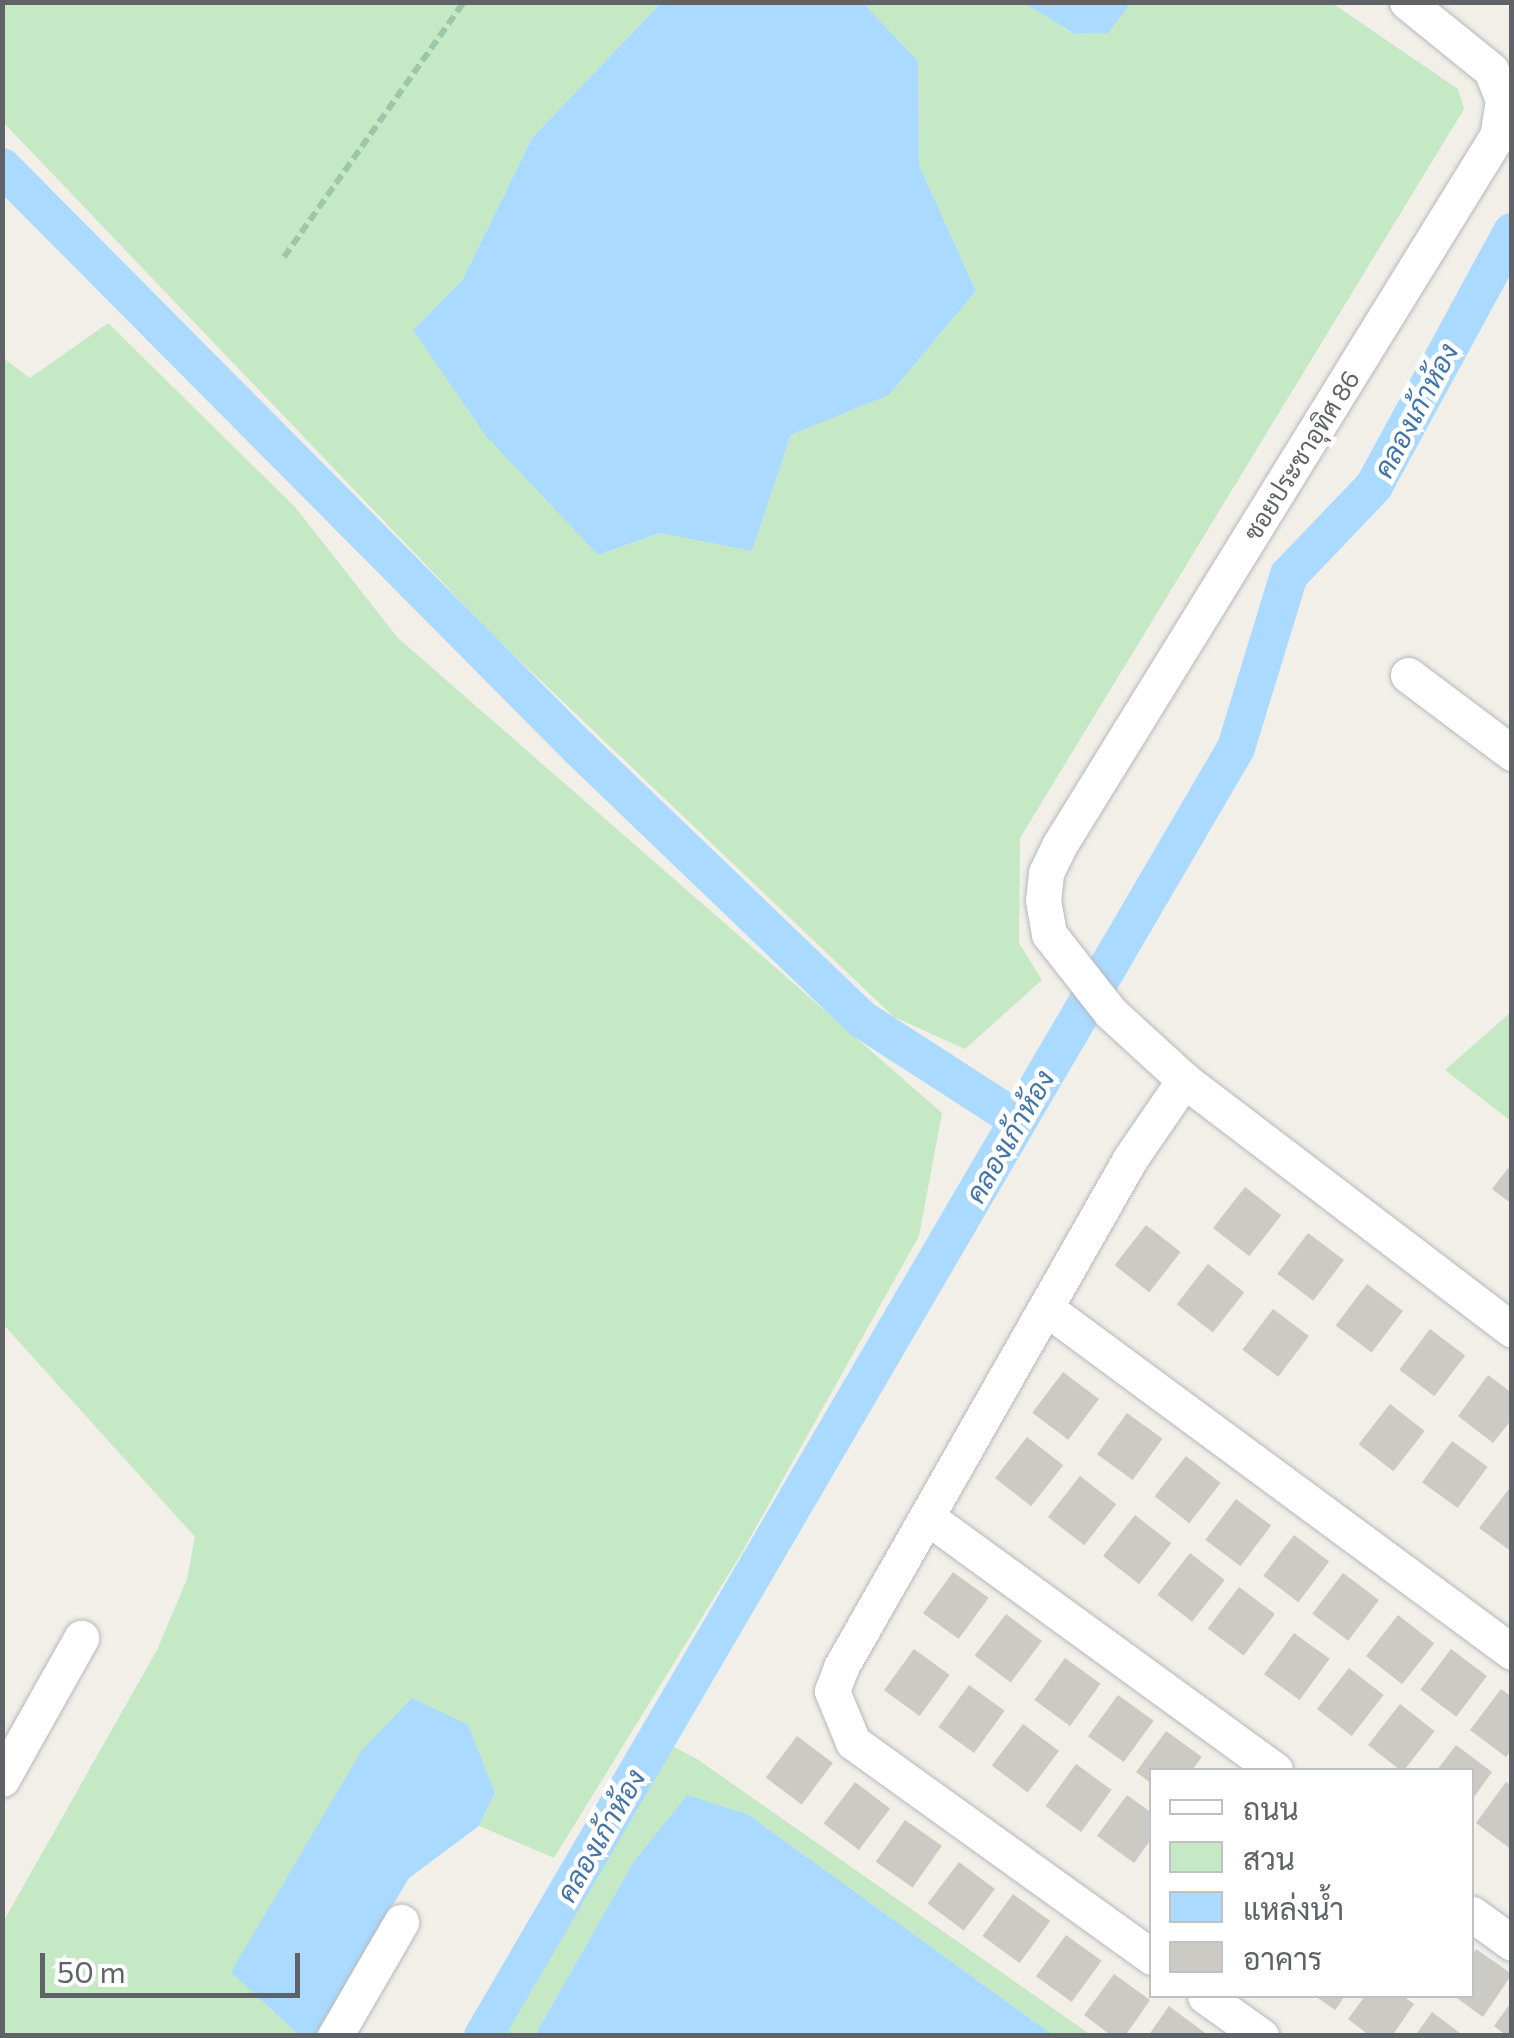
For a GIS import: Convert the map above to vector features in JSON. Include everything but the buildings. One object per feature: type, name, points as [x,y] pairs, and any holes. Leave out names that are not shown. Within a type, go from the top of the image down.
[{"type":"street","name":"ซอยประชาอุทิศ 86","points":[[1184,1080],[1111,1013],[1049,934],[1045,887],[1060,844],[1497,136],[1503,100],[1491,70],[1408,2]]},
{"type":"street","points":[[1408,675],[1512,753]]},
{"type":"street","points":[[1149,1955],[853,1742],[832,1691],[841,1667],[1130,1158],[1184,1080],[1512,1330]]},
{"type":"street","points":[[1047,1309],[1512,1652]]},
{"type":"street","points":[[927,1517],[1272,1768]]},
{"type":"street","points":[[2,1779],[81,1638]]},
{"type":"street","points":[[1474,1915],[1512,1943]]},
{"type":"street","points":[[336,2036],[401,1922]]},
{"type":"street","points":[[1208,1998],[1261,2036]]},
{"type":"path","points":[[284,258],[464,2]]},
{"type":"green space","points":[[3,3],[661,3],[532,138],[463,279],[413,330],[598,555],[660,533],[752,551],[791,435],[889,395],[976,291],[919,165],[918,61],[863,3],[1024,3],[1075,34],[1108,33],[1131,3],[1332,3],[1458,89],[1464,109],[1020,838],[1019,943],[1042,980],[965,1049],[894,1017],[491,633],[3,122]]},
{"type":"green space","points":[[108,323],[295,507],[398,638],[942,1113],[919,1236],[741,1554],[554,1858],[479,1826],[495,1793],[231,1971],[299,2035],[3,2035],[3,1922],[157,1650],[187,1579],[195,1537],[3,1324],[3,358],[30,378]]},
{"type":"green space","points":[[1511,1012],[1511,1121],[1445,1070]]},
{"type":"green space","points":[[670,1745],[697,1759],[1091,2035],[1053,2035],[749,1815],[633,1863],[535,2035],[501,2036]]},
{"type":"water","points":[[661,3],[863,3],[918,61],[919,165],[976,291],[889,395],[791,435],[752,551],[660,533],[598,555],[486,436],[413,330],[463,279],[532,138]]},
{"type":"water","points":[[1024,3],[1131,3],[1108,33],[1075,34]]},
{"type":"water","points":[[412,1698],[468,1725],[495,1793],[479,1826],[409,1878],[315,2035],[299,2035],[231,1972],[362,1750]]},
{"type":"water","points":[[687,1795],[749,1815],[1053,2035],[535,2035],[633,1863]]},
{"type":"waterway","points":[[2,167],[579,748],[863,1020],[1018,1120]]},
{"type":"waterway","name":"คลองเก้าห้อง","points":[[483,2036],[1236,748],[1289,575],[1374,486],[1512,232]]}]
